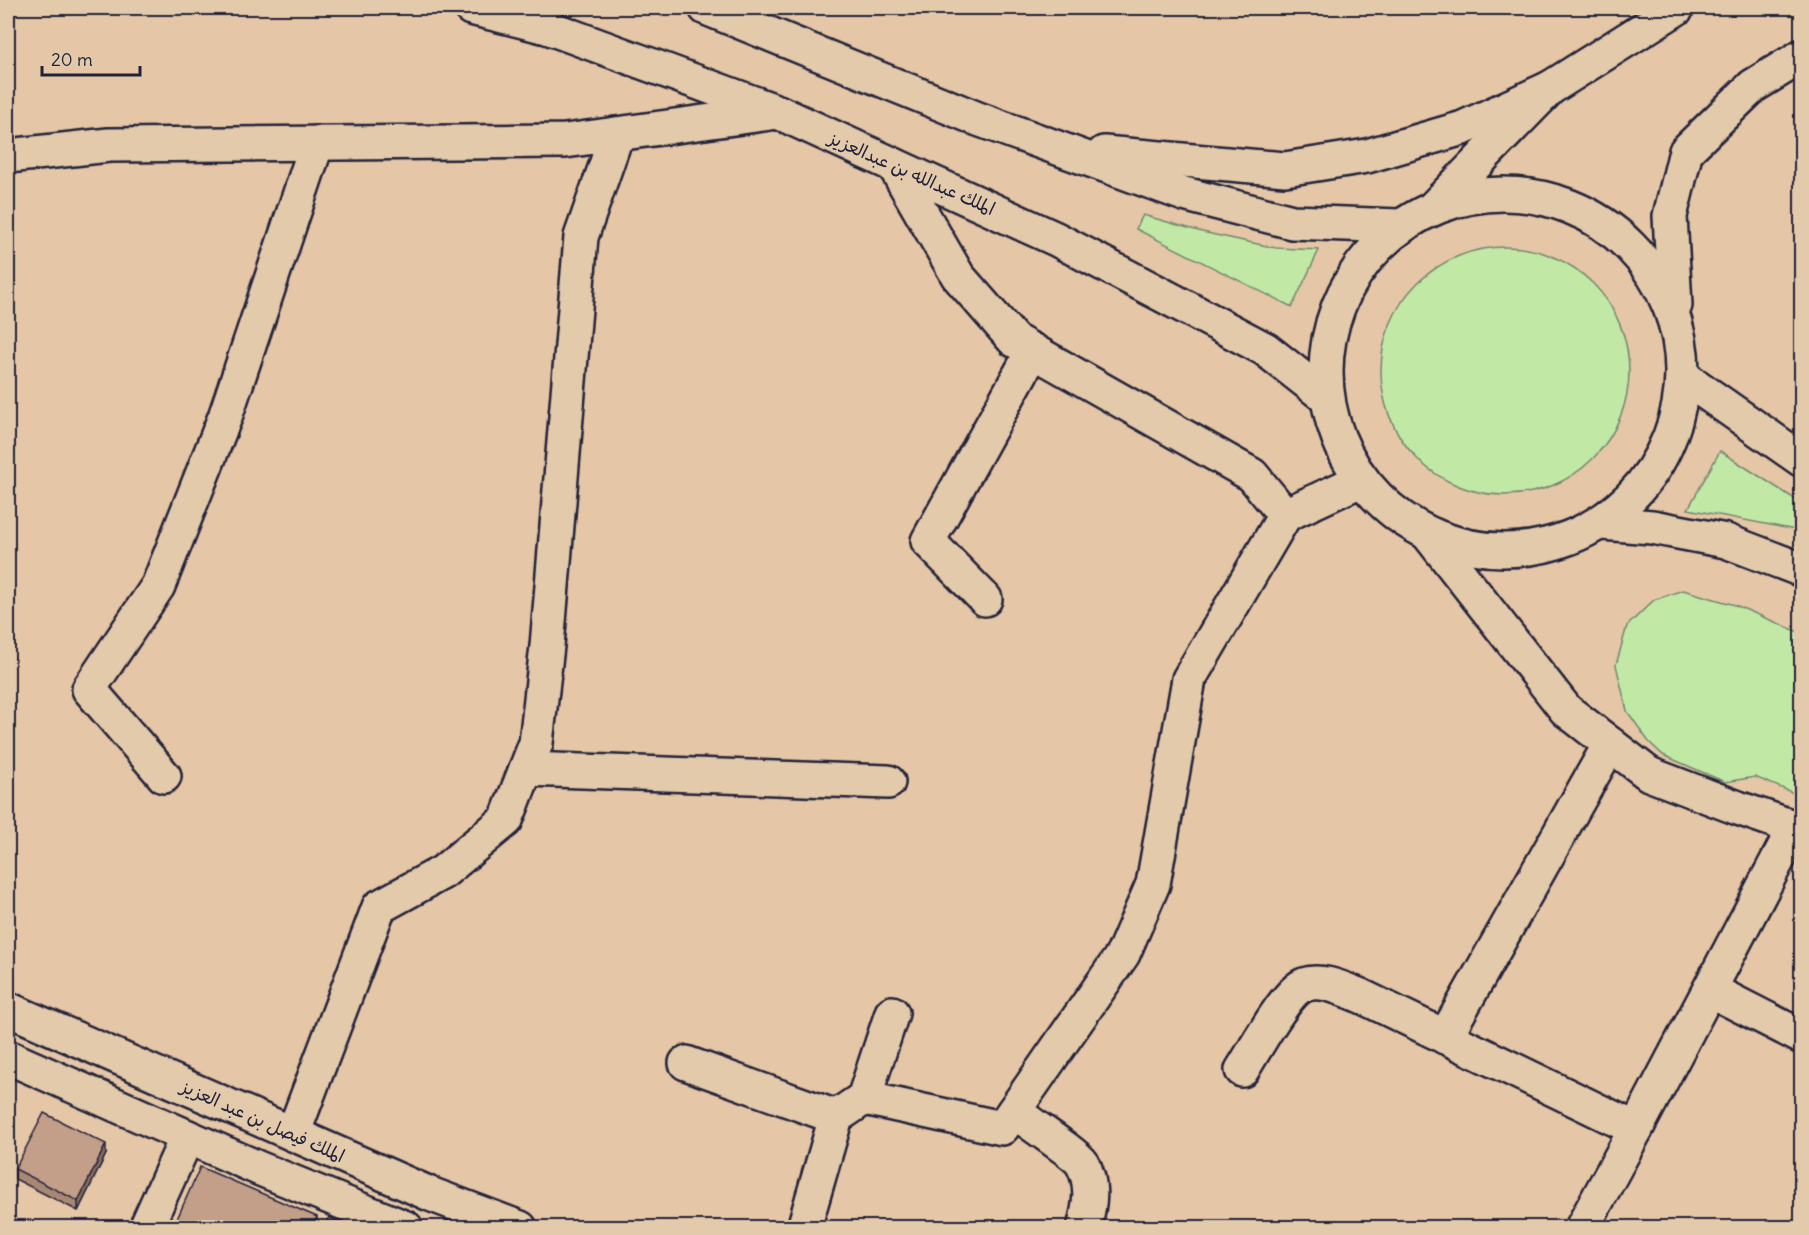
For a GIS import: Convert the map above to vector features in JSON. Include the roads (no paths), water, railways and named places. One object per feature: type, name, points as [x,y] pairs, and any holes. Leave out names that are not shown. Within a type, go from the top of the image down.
[{"type":"street","name":"الملك عبدالله بن عبدالعزيز","points":[[471,8],[547,27],[778,112],[1056,239],[1265,349],[1326,397]]},
{"type":"street","points":[[706,8],[978,119],[1184,194],[1292,222],[1399,226]]},
{"type":"street","points":[[1059,148],[1285,169],[1367,156],[1463,128],[1550,88],[1677,8]]},
{"type":"street","points":[[1429,535],[1487,551],[1546,547],[1602,523],[1645,485],[1673,435],[1684,378],[1676,318],[1670,216],[1686,152],[1753,86],[1802,56]]},
{"type":"street","points":[[1435,206],[1550,88]]},
{"type":"street","points":[[8,156],[110,145],[565,141],[778,112]]},
{"type":"street","points":[[292,1134],[379,907],[443,872],[506,820],[536,743],[546,656],[581,237],[617,134]]},
{"type":"street","points":[[164,776],[89,689],[158,586],[225,417],[317,143]]},
{"type":"street","points":[[894,165],[958,276],[1014,340],[1252,476],[1285,515]]},
{"type":"street","points":[[1582,1227],[1798,829],[1648,774],[1566,710],[1429,535],[1361,480],[1338,440],[1326,397],[1325,348],[1338,301],[1363,260],[1399,226],[1435,206],[1493,192],[1552,199],[1606,224],[1649,265],[1676,318]]},
{"type":"street","points":[[985,599],[928,541],[1033,351]]},
{"type":"street","points":[[1684,378],[1802,460]]},
{"type":"street","points":[[864,1098],[1002,1128],[1123,954],[1153,884],[1189,679],[1285,515],[1361,480]]},
{"type":"street","points":[[1602,523],[1652,527],[1726,541],[1802,570]]},
{"type":"street","points":[[1445,1037],[1610,744]]},
{"type":"street","points":[[526,769],[888,782]]},
{"type":"street","points":[[1242,1070],[1290,994],[1304,985],[1329,984],[1361,996],[1636,1129]]},
{"type":"street","points":[[1710,990],[1802,1037]]},
{"type":"street","name":"الملك فيصل بن عبد العزيز","points":[[8,1009],[430,1194],[520,1227]]},
{"type":"street","points":[[804,1227],[836,1117],[864,1098],[892,1013]]},
{"type":"street","points":[[8,1057],[187,1137],[406,1227]]},
{"type":"street","points":[[686,1063],[836,1117]]},
{"type":"street","points":[[1014,1111],[1081,1162],[1088,1182],[1091,1203],[1084,1227]]},
{"type":"street","points":[[146,1227],[187,1137]]}]
